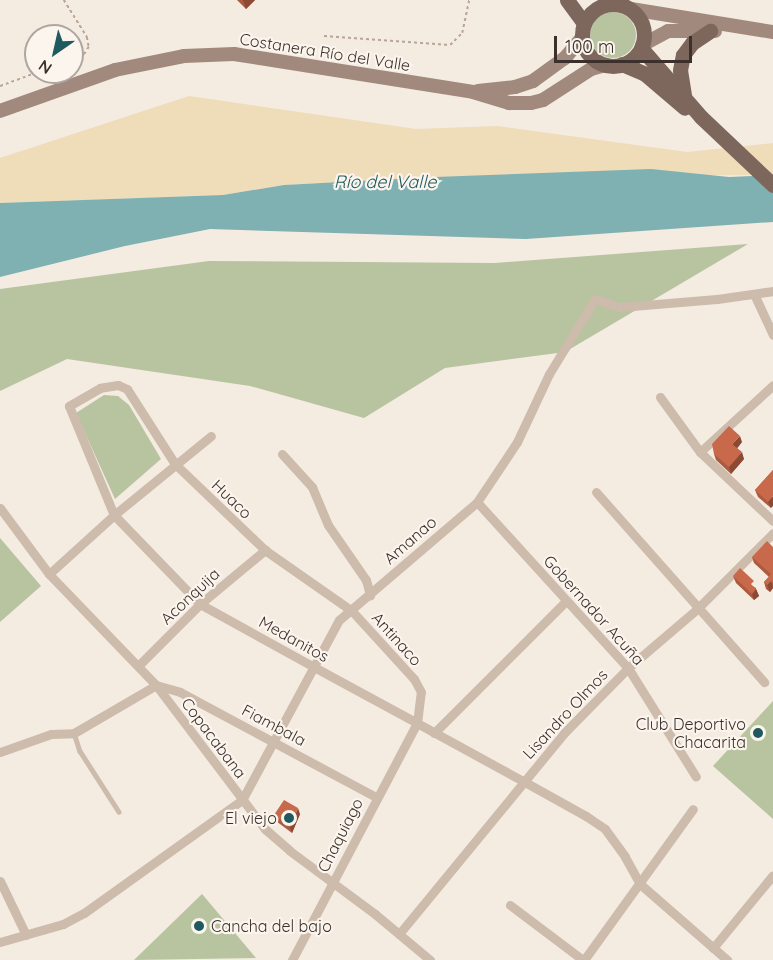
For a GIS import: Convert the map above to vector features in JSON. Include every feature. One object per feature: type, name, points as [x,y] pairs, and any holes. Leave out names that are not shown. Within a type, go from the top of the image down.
[{"type":"main road","points":[[567,0],[583,31],[592,58],[606,65],[622,64],[633,58],[642,46],[668,31],[750,28]]},
{"type":"main road","points":[[581,0],[602,6],[615,4],[631,9],[773,32]]},
{"type":"main road","points":[[583,31],[590,14],[602,6]]},
{"type":"main road","points":[[631,9],[641,22],[642,46],[706,122]]},
{"type":"main road","points":[[684,95],[680,70],[683,55],[692,43],[710,30]]},
{"type":"main road","name":"Costanera Río del Valle","points":[[473,92],[515,87],[533,81],[566,58],[583,31]]},
{"type":"main road","name":"Costanera Río del Valle","points":[[0,111],[115,70],[184,56],[234,54],[473,92],[508,102],[531,103],[543,100],[591,69],[606,65]]},
{"type":"main road","points":[[622,64],[645,75],[706,122],[773,185]]},
{"type":"street","points":[[773,291],[754,294],[773,335]]},
{"type":"street","name":"Amanao","points":[[242,800],[339,620],[477,502],[517,442],[549,374],[595,299],[620,307],[754,294]]},
{"type":"street","name":"Medanitos","points":[[118,385],[100,388],[69,406],[114,515],[200,604],[586,816],[604,829],[625,857],[640,884],[727,960]]},
{"type":"street","name":"Huaco","points":[[118,385],[128,389],[136,399],[175,464],[264,550],[352,611]]},
{"type":"street","points":[[699,452],[771,387]]},
{"type":"street","points":[[660,397],[699,452],[773,520]]},
{"type":"street","points":[[49,574],[114,515],[212,436]]},
{"type":"street","name":"Antinaco","points":[[282,454],[312,487],[328,525],[366,580],[370,594]]},
{"type":"street","points":[[596,492],[697,609],[764,682]]},
{"type":"street","name":"Gobernador Acuña","points":[[477,502],[628,668],[696,777]]},
{"type":"street","name":"Copacabana","points":[[0,508],[49,574],[156,685],[265,829],[332,884],[375,914],[430,960]]},
{"type":"street","name":"Lisandro Olmos","points":[[399,934],[564,733],[628,668],[697,609],[773,533]]},
{"type":"street","name":"Aconquija","points":[[138,666],[200,604],[264,550]]},
{"type":"street","points":[[434,733],[566,601]]},
{"type":"street","name":"Antinaco","points":[[352,611],[414,679],[421,692],[417,723]]},
{"type":"street","points":[[0,752],[51,734],[74,733],[156,685]]},
{"type":"street","name":"Fiambala","points":[[156,685],[180,692],[376,797]]},
{"type":"street","name":"Chaquiago","points":[[292,960],[417,723]]},
{"type":"street","points":[[0,942],[63,924],[84,913],[242,800]]},
{"type":"street","points":[[510,905],[583,960],[693,809]]},
{"type":"street","points":[[713,948],[773,875]]},
{"type":"street","points":[[0,881],[26,935]]},
{"type":"lane","points":[[74,733],[80,751],[119,812]]},
{"type":"path","points":[[63,0],[79,24]]},
{"type":"path","points":[[324,36],[450,45],[462,33],[469,0]]},
{"type":"path","points":[[84,32],[89,47],[84,55]]},
{"type":"path","points":[[0,86],[24,77]]},
{"type":"green space","points":[[618,12],[630,18],[635,26],[635,44],[630,52],[622,57],[608,58],[596,52],[591,44],[590,30],[596,18],[604,13]]},
{"type":"green space","points":[[748,244],[565,352],[445,368],[364,418],[250,386],[67,359],[0,391],[0,289],[209,261],[495,263]]},
{"type":"green space","points":[[104,395],[118,396],[129,405],[161,459],[115,499],[76,413]]},
{"type":"green space","points":[[0,538],[41,586],[0,622]]},
{"type":"green space","name":"Club Deportivo Chacarita","points":[[773,701],[773,819],[713,766]]},
{"type":"green space","name":"Cancha del bajo","points":[[202,894],[256,958],[134,960]]},
{"type":"sand","points":[[189,96],[416,129],[498,126],[687,152],[773,143],[773,175],[435,177],[284,185],[223,195],[0,203],[0,158]]},
{"type":"water","name":"Río del Valle","points":[[651,169],[729,177],[773,175],[773,222],[526,239],[210,229],[125,246],[0,277],[0,203],[223,195],[284,185]]},
{"type":"building","points":[[729,426],[740,436],[732,444],[742,452],[729,467],[714,454],[712,444]]},
{"type":"building","points":[[773,470],[773,496],[768,502],[755,490]]},
{"type":"building","points":[[767,541],[773,547],[773,583],[771,581],[767,585],[764,582],[771,574],[752,557]]},
{"type":"building","points":[[740,568],[754,581],[751,584],[756,589],[752,594],[733,576]]},
{"type":"building","points":[[284,800],[298,808],[290,827],[274,815]]},
{"type":"place","name":"Club Deportivo Chacarita","points":[[758,733]]},
{"type":"place","name":"El viejo","points":[[289,818]]},
{"type":"place","name":"Cancha del bajo","points":[[199,926]]}]
